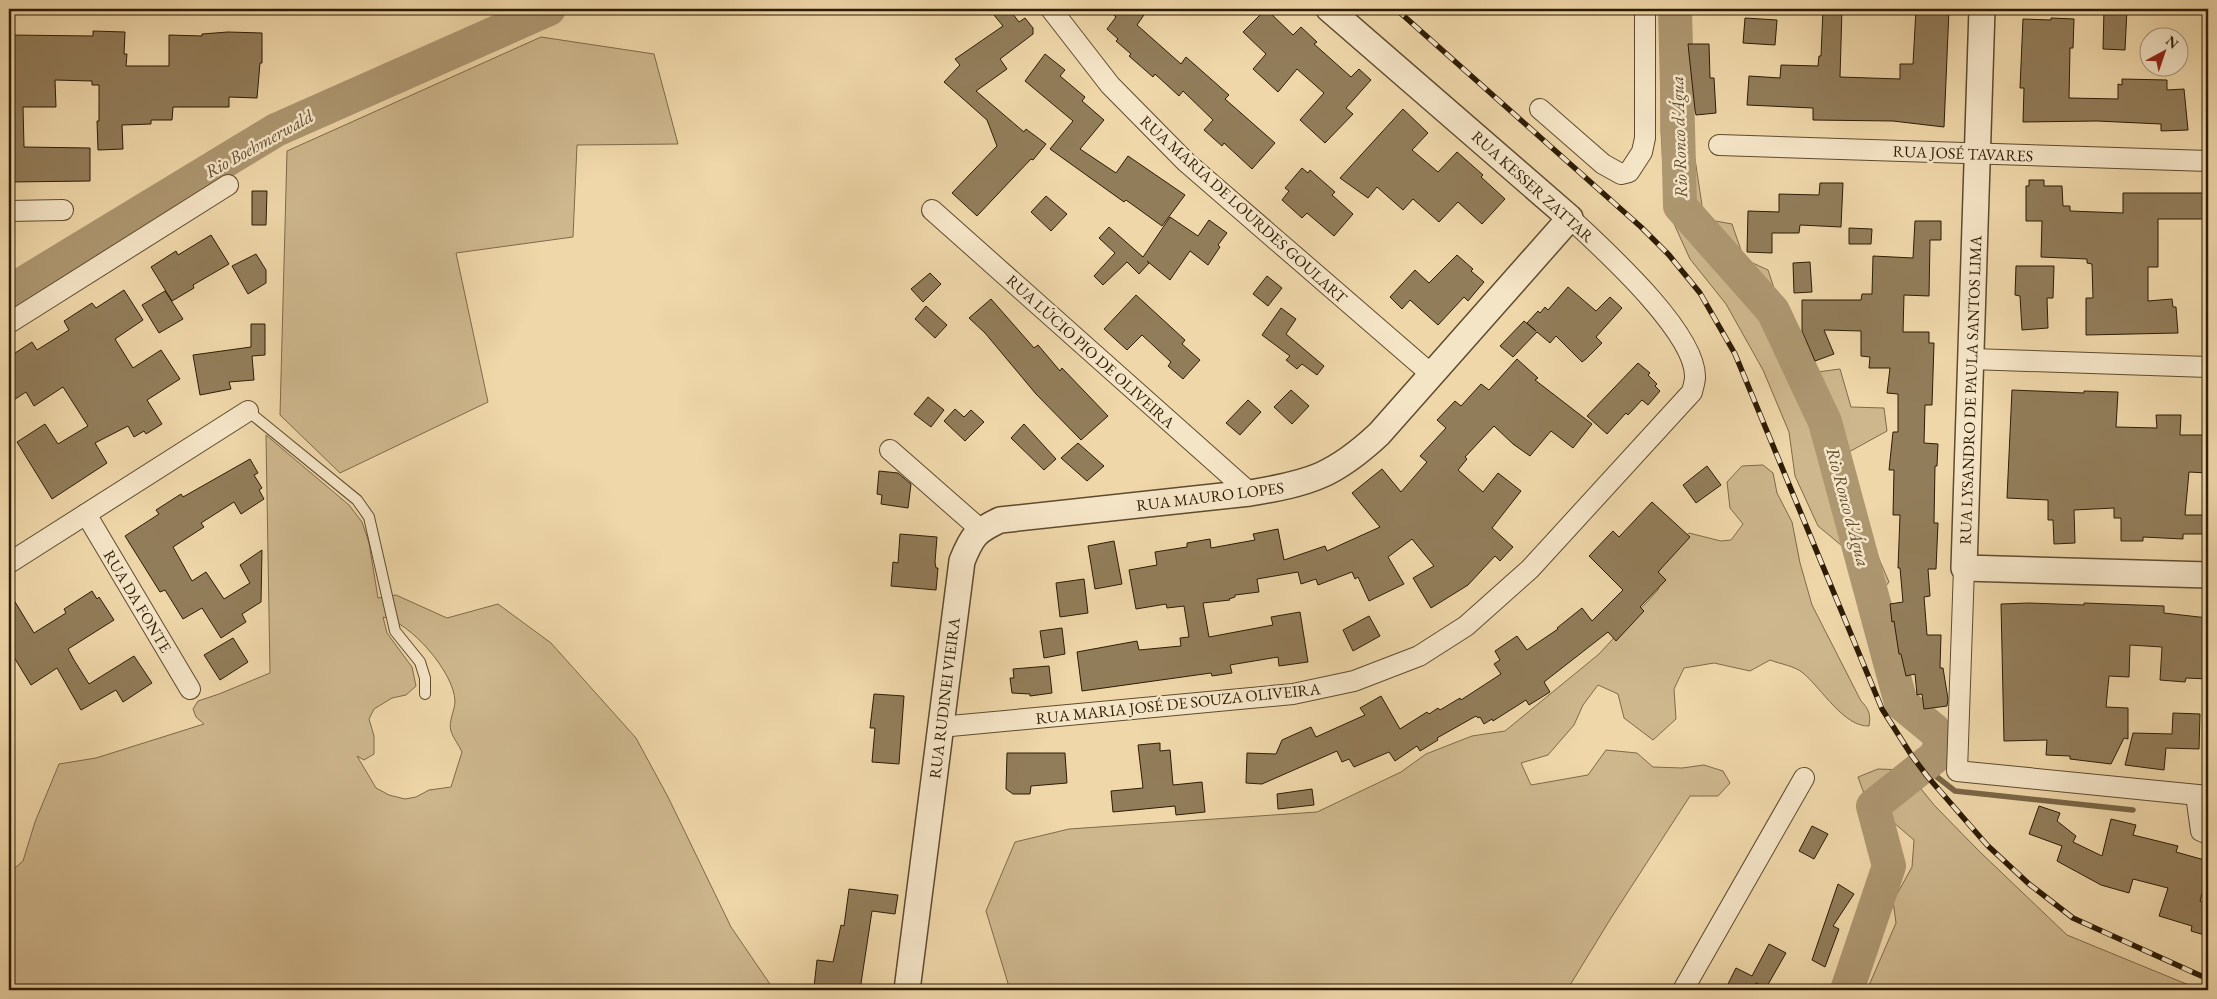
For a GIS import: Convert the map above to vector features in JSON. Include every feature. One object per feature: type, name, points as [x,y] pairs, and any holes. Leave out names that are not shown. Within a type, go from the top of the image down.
[{"type":"street","name":"RUA MARIA DE LOURDES GOULART","points":[[1051,9],[1110,85],[1174,150],[1431,374]]},
{"type":"street","name":"RUA KESSER ZATTAR","points":[[1329,9],[1570,218],[1628,274],[1665,315],[1688,350],[1695,376],[1692,392]]},
{"type":"street","points":[[1540,109],[1603,164],[1621,174],[1629,172],[1642,152],[1644,138],[1645,9]]},
{"type":"street","name":"RUA LYSANDRO DE PAULA SANTOS LIMA","points":[[1982,9],[1957,771],[2202,796]]},
{"type":"street","name":"RUA JOSÉ TAVARES","points":[[1719,145],[2208,161]]},
{"type":"street","points":[[9,323],[228,185]]},
{"type":"street","points":[[9,211],[64,210]]},
{"type":"street","name":"RUA LÚCIO PIO DE OLIVEIRA","points":[[932,210],[1250,493]]},
{"type":"street","name":"RUA MAURO LOPES","points":[[980,529],[1000,520],[1250,493],[1288,487],[1336,469],[1355,456],[1379,434],[1570,218]]},
{"type":"street","points":[[1971,360],[2208,367]]},
{"type":"street","name":"RUA MARIA JOSÉ DE SOUZA OLIVEIRA","points":[[940,726],[1293,694],[1354,681],[1419,656],[1466,626],[1530,569],[1692,392]]},
{"type":"street","points":[[9,563],[248,411]]},
{"type":"street","points":[[890,450],[980,529]]},
{"type":"street","name":"RUA DA FONTE","points":[[86,514],[190,689]]},
{"type":"street","name":"RUA RUDINEI VIEIRA","points":[[907,990],[962,561],[968,545],[980,529]]},
{"type":"street","points":[[1964,568],[2208,575]]},
{"type":"street","points":[[1683,990],[1804,778]]},
{"type":"street","points":[[2202,796],[2201,831],[2208,834]]},
{"type":"lane","points":[[248,411],[358,500],[365,508],[369,517],[395,631],[420,662],[425,678],[425,694]]},
{"type":"shaded area","points":[[1661,9],[1682,9],[1685,92],[1704,219],[1732,224],[1744,259],[1768,270],[1791,339],[1810,373],[1840,369],[1851,407],[1884,408],[1887,431],[1847,453],[1850,487],[1863,502],[1864,524],[1889,582],[1880,593],[1859,583],[1847,550],[1818,526],[1795,476],[1789,432],[1763,370],[1726,304],[1690,259],[1665,204],[1661,131]]},
{"type":"shaded area","points":[[541,37],[654,54],[678,144],[577,145],[573,237],[456,253],[488,402],[340,473],[280,415],[287,151]]},
{"type":"shaded area","points":[[266,435],[349,505],[362,522],[369,543],[378,598],[396,595],[447,618],[498,604],[551,643],[636,738],[668,797],[731,927],[774,990],[9,990],[9,873],[23,861],[35,822],[59,764],[96,758],[204,724],[196,717],[193,709],[198,701],[270,673]],"holes":[[[383,617],[406,628],[429,650],[447,676],[453,689],[455,701],[450,727],[462,752],[451,787],[429,790],[416,797],[405,799],[389,795],[376,788],[357,756],[364,760],[374,754],[374,736],[369,719],[374,709],[392,698],[406,695],[416,686],[412,667],[387,633]]]},
{"type":"shaded area","points":[[1763,465],[1773,473],[1777,493],[1792,522],[1800,563],[1812,605],[1861,701],[1868,710],[1869,726],[1860,725],[1842,714],[1800,671],[1770,660],[1750,671],[1714,663],[1684,668],[1674,689],[1676,719],[1653,740],[1624,718],[1618,694],[1598,685],[1583,705],[1574,725],[1548,755],[1521,763],[1531,785],[1588,775],[1606,750],[1637,753],[1653,767],[1682,768],[1704,765],[1723,771],[1730,783],[1718,796],[1690,796],[1567,990],[1010,990],[986,911],[1015,842],[1069,829],[1317,812],[1401,772],[1426,754],[1472,736],[1505,731],[1599,654],[1658,590],[1659,566],[1670,550],[1689,533],[1721,541],[1731,540],[1743,524],[1730,508],[1727,482],[1742,466]]},
{"type":"shaded area","points":[[1878,769],[1906,770],[1934,805],[2067,935],[2201,990],[1867,990],[1896,923],[1893,901],[1912,867],[1914,840],[1866,799],[1858,777]]},
{"type":"building","points":[[989,9],[1009,9],[1019,22],[1025,18],[1033,28],[1033,34],[1000,59],[1007,69],[976,91],[1024,132],[1026,129],[1046,144],[1033,160],[1031,159],[977,216],[952,193],[997,146],[987,120],[944,82],[960,65],[955,59],[1003,26]]},
{"type":"building","points":[[1107,9],[1148,9],[1137,25],[1181,64],[1186,57],[1229,95],[1225,99],[1275,143],[1252,169],[1224,143],[1222,146],[1204,130],[1213,120],[1183,91],[1179,96],[1155,74],[1153,77],[1129,56],[1131,54],[1116,41],[1118,39],[1107,29],[1116,17]]},
{"type":"building","points":[[1266,9],[1293,35],[1301,27],[1317,42],[1314,44],[1351,77],[1359,69],[1371,80],[1346,108],[1353,114],[1325,143],[1300,120],[1324,93],[1297,69],[1278,92],[1253,69],[1266,54],[1243,32]]},
{"type":"building","points":[[1823,9],[1842,9],[1840,77],[1900,79],[1900,64],[1913,64],[1916,9],[1949,9],[1944,127],[1893,121],[1813,120],[1813,108],[1747,105],[1749,76],[1780,78],[1781,65],[1818,66],[1819,56],[1821,56]]},
{"type":"building","points":[[2104,9],[2127,9],[2125,50],[2103,49]]},
{"type":"building","points":[[1745,18],[1777,20],[1775,45],[1743,43]]},
{"type":"building","points":[[2051,18],[2074,19],[2073,48],[2070,48],[2069,98],[2118,99],[2118,84],[2122,85],[2122,79],[2167,80],[2167,90],[2184,89],[2188,130],[2161,131],[2161,124],[2097,121],[2023,122],[2024,88],[2020,88],[2023,19],[2051,20]]},
{"type":"building","points":[[93,31],[125,32],[124,54],[127,54],[126,66],[169,66],[169,35],[202,36],[202,34],[228,32],[262,33],[262,63],[260,63],[257,98],[229,97],[229,107],[173,107],[172,120],[151,120],[151,124],[122,125],[123,149],[98,150],[99,85],[92,85],[92,81],[55,80],[56,107],[23,107],[24,147],[90,148],[90,181],[9,182],[9,35],[93,36]]},
{"type":"building","points":[[1688,44],[1709,44],[1710,78],[1714,78],[1716,113],[1696,115]]},
{"type":"building","points":[[1045,54],[1065,70],[1060,76],[1085,97],[1082,101],[1104,120],[1080,149],[1116,173],[1128,156],[1185,195],[1162,226],[1126,200],[1124,202],[1050,149],[1073,121],[1025,81]]},
{"type":"building","points":[[1403,109],[1428,133],[1412,150],[1438,172],[1457,152],[1483,175],[1481,177],[1505,199],[1482,224],[1458,202],[1439,222],[1413,199],[1403,210],[1377,187],[1368,198],[1340,178]]},
{"type":"building","points":[[1302,168],[1308,173],[1310,170],[1335,192],[1332,195],[1353,214],[1334,236],[1307,213],[1302,218],[1282,200],[1289,191],[1285,188]]},
{"type":"building","points":[[2029,180],[2044,180],[2044,186],[2062,186],[2063,206],[2070,206],[2070,211],[2123,213],[2123,193],[2208,193],[2208,219],[2158,219],[2158,267],[2148,267],[2148,301],[2172,299],[2173,307],[2176,307],[2178,333],[2086,335],[2086,298],[2093,298],[2092,264],[2087,263],[2087,259],[2041,257],[2042,221],[2026,221],[2026,186],[2029,186]]},
{"type":"building","points":[[1820,183],[1843,183],[1841,227],[1800,225],[1799,233],[1772,233],[1772,253],[1747,252],[1748,211],[1779,212],[1779,194],[1819,195]]},
{"type":"building","points":[[252,191],[267,191],[266,225],[252,225]]},
{"type":"building","points":[[1046,196],[1067,214],[1051,231],[1031,212]]},
{"type":"building","points":[[1170,217],[1198,236],[1209,220],[1227,233],[1218,245],[1220,247],[1208,265],[1190,251],[1170,280],[1147,261],[1149,263],[1139,274],[1127,262],[1103,285],[1094,276],[1115,253],[1099,238],[1109,227],[1143,257]]},
{"type":"building","points":[[1915,221],[1941,221],[1941,240],[1930,240],[1929,296],[1904,295],[1903,332],[1929,332],[1929,343],[1934,343],[1932,405],[1925,405],[1924,443],[1938,444],[1937,466],[1935,466],[1934,523],[1938,523],[1936,569],[1928,569],[1930,596],[1924,597],[1927,635],[1941,635],[1940,668],[1943,668],[1948,699],[1947,706],[1924,709],[1922,694],[1917,695],[1915,674],[1906,676],[1901,654],[1899,654],[1890,604],[1903,602],[1900,568],[1898,568],[1900,515],[1893,515],[1894,470],[1889,470],[1893,432],[1898,432],[1898,394],[1887,393],[1890,368],[1869,368],[1870,357],[1861,356],[1861,331],[1824,330],[1834,354],[1815,361],[1802,331],[1802,300],[1861,300],[1862,294],[1872,294],[1873,256],[1913,258]]},
{"type":"building","points":[[1849,228],[1872,229],[1871,244],[1849,244]]},
{"type":"building","points":[[211,235],[229,264],[193,285],[194,288],[172,301],[151,267],[176,251],[178,255]]},
{"type":"building","points":[[256,254],[266,270],[266,283],[248,294],[232,266]]},
{"type":"building","points":[[1457,255],[1484,282],[1468,301],[1464,297],[1438,325],[1410,300],[1402,309],[1390,297],[1415,270],[1429,283]]},
{"type":"building","points":[[1810,262],[1812,292],[1794,293],[1793,263]]},
{"type":"building","points":[[2016,266],[2054,266],[2053,298],[2047,298],[2048,328],[2022,330],[2020,296],[2015,295]]},
{"type":"building","points":[[930,273],[941,284],[923,302],[911,289]]},
{"type":"building","points":[[1267,276],[1282,288],[1268,306],[1253,294]]},
{"type":"building","points":[[1568,287],[1596,311],[1610,297],[1622,308],[1596,337],[1602,343],[1586,359],[1582,362],[1556,336],[1550,343],[1537,332],[1513,357],[1500,346],[1524,321],[1536,331],[1527,323],[1538,311],[1540,313],[1545,307],[1548,310]]},
{"type":"building","points":[[124,290],[143,320],[115,339],[133,368],[161,350],[180,379],[147,400],[162,424],[146,434],[144,431],[134,437],[128,426],[95,443],[107,463],[52,499],[17,442],[45,424],[58,444],[88,426],[63,387],[34,406],[26,392],[9,403],[9,357],[32,342],[37,350],[69,330],[64,321],[92,303],[96,308]]},
{"type":"building","points":[[165,291],[183,319],[159,333],[142,305]]},
{"type":"building","points":[[1136,295],[1185,340],[1182,344],[1200,360],[1183,379],[1168,366],[1171,362],[1142,335],[1127,350],[1104,329]]},
{"type":"building","points":[[991,299],[1034,348],[1038,345],[1060,371],[1062,368],[1108,416],[1081,440],[1036,394],[985,333],[969,318]]},
{"type":"building","points":[[926,306],[947,325],[935,338],[915,319]]},
{"type":"building","points":[[1281,308],[1296,319],[1286,334],[1324,366],[1317,375],[1302,364],[1297,369],[1286,360],[1290,356],[1262,335]]},
{"type":"building","points":[[251,324],[265,324],[265,355],[252,356],[254,380],[229,382],[231,389],[200,395],[193,355],[251,347]]},
{"type":"building","points":[[1517,359],[1538,378],[1535,380],[1592,424],[1573,448],[1551,431],[1530,456],[1513,444],[1494,426],[1465,457],[1467,459],[1458,470],[1483,492],[1498,473],[1521,491],[1492,528],[1513,547],[1500,561],[1495,556],[1468,585],[1431,608],[1413,578],[1434,566],[1412,539],[1388,557],[1404,584],[1369,601],[1358,577],[1355,579],[1352,572],[1318,585],[1316,579],[1301,584],[1298,572],[1257,579],[1259,592],[1235,595],[1230,600],[1203,603],[1209,637],[1273,625],[1271,617],[1300,612],[1308,662],[1279,666],[1278,657],[1230,665],[1232,673],[1212,676],[1211,673],[1082,691],[1077,652],[1137,641],[1139,650],[1181,646],[1180,638],[1189,637],[1184,606],[1167,608],[1166,604],[1136,609],[1129,570],[1157,565],[1155,552],[1187,547],[1187,543],[1210,539],[1211,548],[1255,540],[1253,534],[1278,529],[1284,560],[1325,546],[1327,551],[1380,527],[1352,493],[1382,469],[1401,492],[1427,462],[1420,456],[1446,428],[1437,420],[1455,401],[1461,406],[1481,384],[1489,390]]},
{"type":"building","points":[[1638,363],[1650,373],[1648,375],[1657,384],[1655,386],[1660,391],[1648,405],[1642,400],[1628,415],[1626,413],[1607,434],[1587,416]]},
{"type":"building","points":[[1291,390],[1309,406],[1292,424],[1274,407]]},
{"type":"building","points":[[2012,390],[2084,393],[2084,391],[2118,392],[2116,427],[2157,428],[2156,415],[2181,415],[2180,435],[2208,435],[2208,473],[2189,472],[2185,515],[2208,515],[2208,534],[2183,534],[2183,539],[2143,537],[2143,541],[2121,541],[2121,518],[2114,518],[2114,508],[2074,510],[2075,543],[2054,544],[2053,520],[2048,520],[2048,500],[2007,498]]},
{"type":"building","points":[[928,397],[944,410],[931,427],[914,414]]},
{"type":"building","points":[[1248,400],[1261,412],[1240,435],[1226,423]]},
{"type":"building","points":[[955,409],[964,417],[971,410],[984,422],[965,441],[944,421]]},
{"type":"building","points":[[1024,424],[1056,459],[1044,470],[1011,438]]},
{"type":"building","points":[[1078,443],[1104,466],[1087,481],[1061,458]]},
{"type":"building","points":[[250,459],[258,473],[254,475],[262,488],[259,490],[264,499],[241,514],[234,502],[201,523],[204,527],[173,547],[192,581],[206,572],[224,599],[250,583],[240,565],[262,550],[261,602],[242,614],[246,622],[221,638],[202,608],[183,619],[165,590],[160,592],[125,536],[159,514],[156,510],[181,494],[183,497]]},
{"type":"building","points":[[1707,466],[1721,485],[1696,503],[1683,485]]},
{"type":"building","points":[[879,471],[898,473],[911,484],[908,508],[881,504],[882,495],[877,494]]},
{"type":"building","points":[[1652,502],[1690,537],[1658,572],[1666,580],[1640,607],[1644,611],[1616,641],[1608,632],[1544,682],[1550,692],[1529,705],[1526,700],[1493,721],[1492,719],[1484,724],[1480,717],[1476,716],[1437,738],[1438,740],[1420,751],[1417,746],[1395,761],[1389,752],[1354,767],[1349,759],[1342,762],[1337,751],[1262,784],[1246,783],[1247,753],[1276,754],[1282,740],[1311,727],[1316,737],[1365,715],[1360,708],[1381,696],[1400,729],[1427,712],[1429,714],[1460,698],[1461,700],[1501,674],[1494,664],[1500,660],[1495,651],[1517,636],[1527,650],[1558,629],[1582,608],[1592,621],[1623,590],[1589,556],[1613,531],[1619,537]]},
{"type":"building","points":[[900,534],[937,537],[935,562],[936,568],[938,568],[936,590],[891,586],[893,562],[898,563]]},
{"type":"building","points":[[1114,541],[1122,584],[1095,589],[1088,546]]},
{"type":"building","points":[[1084,579],[1088,613],[1060,617],[1056,583]]},
{"type":"building","points":[[92,591],[97,599],[99,597],[114,620],[68,649],[89,684],[134,656],[152,683],[123,702],[116,690],[81,710],[57,668],[31,685],[9,649],[9,592],[34,633],[66,613],[64,609]]},
{"type":"building","points":[[2001,604],[2164,606],[2164,613],[2208,618],[2208,679],[2186,678],[2185,682],[2160,680],[2162,647],[2130,645],[2129,677],[2109,676],[2106,707],[2128,708],[2128,739],[2124,738],[2111,764],[2070,759],[2070,756],[2046,755],[2047,740],[2004,741]]},
{"type":"building","points":[[1369,616],[1380,636],[1353,651],[1343,630]]},
{"type":"building","points":[[1062,628],[1065,654],[1044,658],[1040,631]]},
{"type":"building","points":[[233,638],[248,662],[220,680],[204,655]]},
{"type":"building","points":[[1049,666],[1052,693],[1030,696],[1030,694],[1012,693],[1010,678],[1014,678],[1013,669]]},
{"type":"building","points":[[874,694],[904,696],[899,764],[872,762],[875,728],[870,728]]},
{"type":"building","points":[[2173,713],[2200,714],[2199,749],[2166,748],[2164,770],[2125,765],[2133,733],[2172,734]]},
{"type":"building","points":[[1160,743],[1160,751],[1170,750],[1173,785],[1202,782],[1205,812],[1176,815],[1175,806],[1113,812],[1111,791],[1143,788],[1138,745]]},
{"type":"building","points":[[1007,753],[1065,753],[1067,783],[1031,786],[1030,794],[1013,794],[1006,789]]},
{"type":"building","points":[[1312,789],[1314,805],[1278,809],[1277,794]]},
{"type":"building","points":[[2039,806],[2060,813],[2057,821],[2076,836],[2073,842],[2102,856],[2111,819],[2136,825],[2133,835],[2178,846],[2176,852],[2208,861],[2208,873],[2200,901],[2208,904],[2208,936],[2191,931],[2192,926],[2159,916],[2168,888],[2133,879],[2129,893],[2101,885],[2057,861],[2062,846],[2029,834]]},
{"type":"building","points":[[1812,826],[1828,834],[1814,859],[1799,851]]},
{"type":"building","points":[[1838,884],[1854,894],[1833,926],[1839,929],[1825,967],[1812,960]]},
{"type":"building","points":[[849,889],[898,895],[895,914],[872,911],[860,990],[814,987],[817,960],[833,962],[841,925],[844,926]]},
{"type":"building","points":[[1769,944],[1786,953],[1766,988],[1756,983],[1753,990],[1725,990],[1736,968],[1752,976]]},
{"type":"waterway","name":"Rio Boehmerwald","points":[[9,292],[276,130],[549,9]]},
{"type":"waterway","name":"Rio Ronco d'Água","points":[[1675,9],[1680,206],[1773,311],[1825,422],[1901,703],[1934,730],[1942,740],[1936,756],[1873,806],[1889,866],[1847,990]]},
{"type":"waterway","points":[[1936,756],[1937,777],[1955,791],[2133,810]]},
{"type":"railway","points":[[1396,9],[1641,227],[1669,255],[1700,293],[1735,354],[1882,709],[1927,776],[1987,845],[2029,884],[2073,918],[2208,979]]}]
